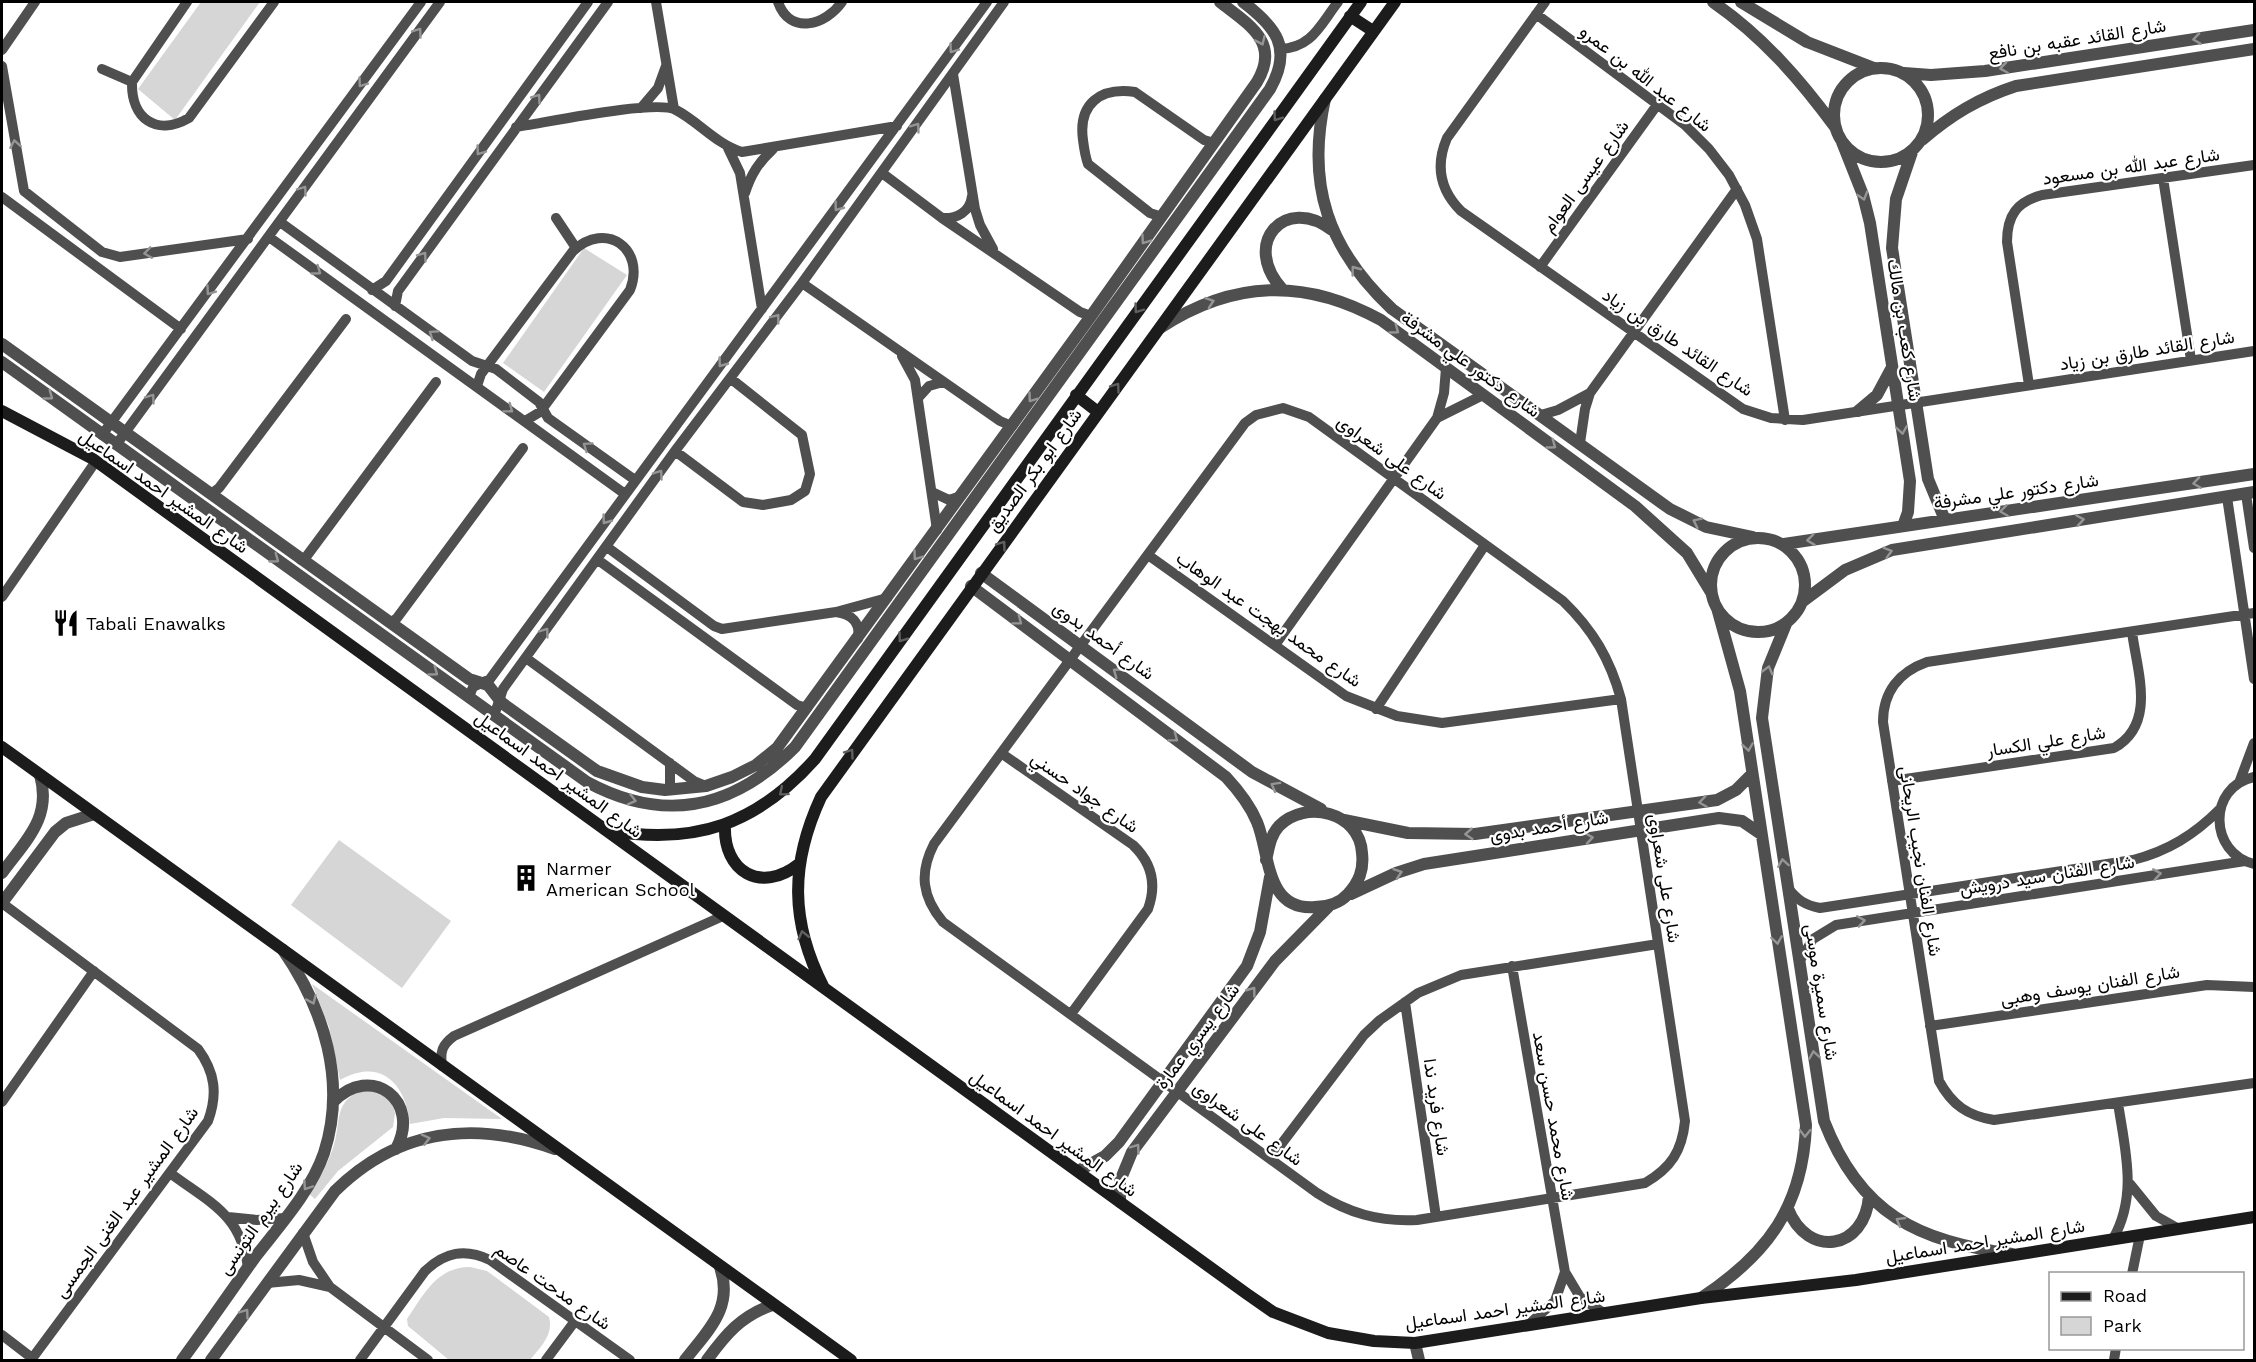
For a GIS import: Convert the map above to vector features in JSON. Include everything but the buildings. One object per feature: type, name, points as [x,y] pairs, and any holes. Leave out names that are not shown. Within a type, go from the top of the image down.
[{"type":"main road","name":"شارع ابو بكر الصديق","points":[[607,831],[656,837],[686,835],[725,825],[775,799],[815,759],[1360,2]]},
{"type":"main road","name":"شارع ابو بكر الصديق","points":[[824,989],[804,942],[797,890],[799,864],[811,818],[833,776],[1395,2]]},
{"type":"main road","points":[[1350,16],[1373,31]]},
{"type":"main road","points":[[1076,395],[1098,412]]},
{"type":"main road","name":"شارع المشير احمد اسماعيل","points":[[2,411],[21,419],[96,461],[1273,1312],[1328,1333],[1353,1338],[1415,1343],[1602,1312],[1856,1280],[2254,1217]]},
{"type":"main road","points":[[2,747],[851,1360]]},
{"type":"main road","points":[[725,825],[724,842],[730,857],[740,869],[754,877],[770,879],[786,874],[799,864]]},
{"type":"street","points":[[2,50],[34,2]]},
{"type":"street","points":[[187,2],[132,82],[132,97],[137,111],[144,119],[165,126],[178,124],[189,118],[274,2]]},
{"type":"street","points":[[102,435],[421,2]]},
{"type":"street","points":[[116,445],[123,432],[136,420],[440,2]]},
{"type":"street","points":[[372,290],[386,281],[588,2]]},
{"type":"street","points":[[395,306],[399,290],[608,2]]},
{"type":"street","points":[[656,2],[674,109]]},
{"type":"street","points":[[777,2],[783,12],[791,18],[812,24],[834,14],[842,2]]},
{"type":"street","points":[[469,697],[473,687],[490,679],[987,2]]},
{"type":"street","points":[[490,712],[496,710],[498,698],[561,609],[675,451],[894,157],[1004,2]]},
{"type":"street","points":[[2,362],[587,782],[607,792],[650,805],[695,804],[738,791],[776,766],[795,747],[862,642],[887,598],[1257,82],[1265,63],[1263,42],[1258,33],[1220,2]]},
{"type":"street","points":[[2,344],[469,680],[493,688],[498,698],[597,771],[619,781],[665,790],[706,786],[732,777],[777,748],[970,505],[1270,89],[1280,63],[1280,49],[1272,27],[1243,2]]},
{"type":"street","points":[[1280,49],[1296,48],[1309,40],[1338,2]]},
{"type":"street","name":"شارع القائد طارق بن زياد","points":[[1545,2],[1447,138],[1439,164],[1443,184],[1452,201],[1540,267],[1730,402],[1757,414],[1785,420],[1915,403],[2254,351]]},
{"type":"street","points":[[1713,2],[1742,22],[1768,46],[1798,78],[1835,127],[1842,142],[1853,153],[1867,161],[1882,163],[1898,160],[1912,152],[1922,140],[1927,126],[1928,111],[1924,96],[1916,83],[1904,74],[1889,68],[1874,68],[1859,73],[1846,83],[1836,104],[1835,127]]},
{"type":"street","points":[[1741,2],[1807,42],[1874,68]]},
{"type":"street","name":"شارع عبد الله بن عمرو","points":[[1536,14],[1697,136],[1720,162],[1737,189],[1757,239],[1785,420]]},
{"type":"street","points":[[569,27],[581,38]]},
{"type":"street","name":"شارع القائد عقبه بن نافع","points":[[1904,74],[1930,75],[1985,71],[2254,30]]},
{"type":"street","name":"شارع القائد عقبه بن نافع","points":[[1922,140],[1965,107],[1990,94],[2016,86],[2254,49]]},
{"type":"street","points":[[641,108],[658,88],[667,63]]},
{"type":"street","points":[[2,66],[24,191],[102,252],[120,257],[248,239]]},
{"type":"street","points":[[102,69],[132,82]]},
{"type":"street","points":[[953,74],[972,191],[980,225],[997,254]]},
{"type":"street","points":[[1162,217],[1150,213],[1088,164],[1081,125],[1088,105],[1100,96],[1135,92],[1204,140],[1214,143]]},
{"type":"street","name":"شارع دكتور علي مشرفة","points":[[1325,97],[1318,130],[1317,164],[1322,198],[1332,230],[1367,286],[1392,309],[1670,508],[1707,527],[1753,537]]},
{"type":"street","name":"شارع عيسى العوام","points":[[1540,267],[1657,105]]},
{"type":"street","points":[[516,127],[641,108],[674,109],[728,148],[742,152],[897,126]]},
{"type":"street","name":"شارع كعب بن مالك","points":[[1842,142],[1860,186],[1870,223],[1911,489],[1908,512],[1903,526]]},
{"type":"street","points":[[744,196],[750,177],[761,160],[776,147]]},
{"type":"street","points":[[882,147],[894,157]]},
{"type":"street","points":[[728,148],[736,160],[744,196],[762,309]]},
{"type":"street","name":"شارع كعب بن مالك","points":[[1912,152],[1896,199],[1892,248],[1928,479],[1945,520]]},
{"type":"street","name":"شارع عبد الله بن مسعود","points":[[2029,385],[2007,242],[2007,226],[2013,211],[2026,200],[2043,195],[2254,165]]},
{"type":"street","points":[[882,173],[942,218],[1080,312],[1091,316]]},
{"type":"street","points":[[861,176],[873,185]]},
{"type":"street","points":[[2163,178],[2191,360]]},
{"type":"street","points":[[1580,443],[1583,418],[1590,393],[1737,189]]},
{"type":"street","points":[[942,218],[951,218],[967,209],[972,191]]},
{"type":"street","points":[[2,197],[181,329]]},
{"type":"street","points":[[1283,290],[1271,277],[1265,261],[1266,245],[1273,230],[1287,220],[1303,216],[1319,220],[1332,230]]},
{"type":"street","points":[[556,218],[576,248]]},
{"type":"street","points":[[280,222],[472,361],[488,365],[543,406],[548,418],[635,480]]},
{"type":"street","points":[[269,237],[625,494]]},
{"type":"street","points":[[477,386],[481,374],[576,248],[591,239],[601,237],[620,243],[631,256],[634,279],[630,290],[537,417],[525,421]]},
{"type":"street","points":[[233,259],[246,268]]},
{"type":"street","points":[[802,283],[1000,421],[1016,443]]},
{"type":"street","name":"شارع دكتور علي مشرفة","points":[[1159,329],[1205,303],[1256,291],[1283,290],[1326,296],[1358,308],[1381,320],[1635,506],[1687,554],[1712,594]]},
{"type":"street","points":[[211,494],[219,488],[346,319]]},
{"type":"street","points":[[898,351],[915,380],[919,397],[937,530]]},
{"type":"street","points":[[1858,411],[1877,395],[1892,365]]},
{"type":"street","points":[[1275,645],[1437,417],[1444,393],[1446,368]]},
{"type":"street","points":[[675,451],[743,502],[763,505],[790,500],[805,491],[810,474],[802,435],[730,378]]},
{"type":"street","points":[[301,560],[306,557],[436,382]]},
{"type":"street","points":[[919,397],[929,386],[943,382]]},
{"type":"street","points":[[1541,416],[1575,403],[1590,393]]},
{"type":"street","points":[[1437,417],[1483,395]]},
{"type":"street","points":[[1508,413],[1518,399]]},
{"type":"street","name":"شارع على شعراوى","points":[[1269,410],[1297,410],[1485,545],[1563,602],[1584,622],[1609,663],[1621,699],[1685,1121],[1683,1141],[1668,1166],[1645,1183],[1436,1217],[1397,1221],[1360,1215],[1332,1203],[943,922],[932,909],[925,893],[923,876],[926,859],[934,844],[1245,423],[1269,410]]},
{"type":"street","points":[[390,623],[397,618],[523,448]]},
{"type":"street","points":[[2,597],[96,461]]},
{"type":"street","name":"شارع دكتور علي مشرفة","points":[[1784,544],[2254,474]]},
{"type":"street","points":[[932,492],[951,501],[961,496]]},
{"type":"street","points":[[2250,493],[2254,548]]},
{"type":"street","name":"شارع دكتور علي مشرفة","points":[[1802,602],[1845,570],[1892,550],[2250,493]]},
{"type":"street","points":[[961,496],[970,505]]},
{"type":"street","points":[[2227,497],[2250,614],[2254,679]]},
{"type":"street","points":[[1753,537],[1769,538],[1784,544],[1796,556],[1803,570],[1806,586],[1802,602],[1786,624],[1771,631],[1748,631],[1727,621],[1717,608],[1712,594],[1712,578],[1716,563],[1725,550],[1753,537]]},
{"type":"street","points":[[1376,709],[1485,545]]},
{"type":"street","points":[[607,547],[714,626],[722,629],[836,612],[887,598]]},
{"type":"street","name":"شارع محمد بهجت عبد الوهاب","points":[[1149,555],[1346,696],[1376,709],[1419,721],[1442,723],[1621,699]]},
{"type":"street","points":[[598,560],[797,705],[807,708]]},
{"type":"street","name":"شارع أحمد بدوى","points":[[981,573],[1252,772],[1296,798],[1327,812]]},
{"type":"street","name":"شارع أحمد بدوى","points":[[971,586],[1226,777],[1239,791],[1258,824],[1266,860]]},
{"type":"street","points":[[548,599],[561,609]]},
{"type":"street","name":"شارع سميرة موسى","points":[[1701,1298],[1745,1264],[1769,1238],[1788,1209],[1799,1182],[1805,1154],[1806,1125],[1740,691],[1717,608]]},
{"type":"street","points":[[836,612],[854,619],[862,642]]},
{"type":"street","name":"شارع الفنان نجيب الريحانى","points":[[2250,614],[1927,662],[1906,672],[1890,690],[1883,712],[1939,1081],[1947,1095],[1968,1113],[1994,1120],[2254,1083]]},
{"type":"street","name":"شارع سميرة موسى","points":[[1786,624],[1768,668],[1762,718],[1824,1121],[1835,1149],[1850,1174],[1869,1196],[1892,1216],[1917,1231],[1977,1249],[2016,1255]]},
{"type":"street","name":"شارع علي الكسار","points":[[1892,781],[2114,748],[2124,742],[2138,725],[2142,704],[2132,632]]},
{"type":"street","points":[[526,658],[670,764],[694,781],[706,786]]},
{"type":"street","points":[[2239,783],[2254,742]]},
{"type":"street","name":"شارع جواد حسني","points":[[1001,753],[1133,845],[1148,863],[1152,874],[1152,898],[1148,909],[1071,1014]]},
{"type":"street","points":[[665,790],[670,786],[672,779],[670,764]]},
{"type":"street","name":"شارع أحمد بدوى","points":[[1343,820],[1397,831],[1453,835],[1717,800],[1736,790],[1752,774]]},
{"type":"street","points":[[2,873],[40,819],[44,805],[44,789],[40,775]]},
{"type":"street","points":[[2239,783],[2254,777]]},
{"type":"street","name":"شارع الفنان سيد درويش","points":[[1787,887],[1801,902],[1820,908],[2152,855],[2189,836],[2220,808],[2227,794],[2239,783]]},
{"type":"street","points":[[2220,808],[2218,821],[2226,845],[2250,862]]},
{"type":"street","points":[[1310,811],[1327,812],[1343,820],[1356,833],[1362,849],[1363,867],[1357,884],[1345,897],[1329,906],[1312,908],[1294,903],[1280,892],[1270,877],[1266,860],[1269,842],[1279,827],[1293,816],[1310,811]]},
{"type":"street","points":[[2,903],[55,832],[66,823],[94,814]]},
{"type":"street","name":"شارع أحمد بدوى","points":[[1345,897],[1379,880],[1424,864],[1641,830],[1731,818],[1753,827],[1761,834]]},
{"type":"street","name":"شارع الفنان سيد درويش","points":[[1799,962],[1813,939],[1830,928],[1912,913],[2250,862]]},
{"type":"street","name":"شارع يسري عمارة","points":[[1078,1171],[1096,1162],[1112,1150],[1247,966],[1263,923],[1270,877]]},
{"type":"street","name":"شارع المشير عبد الغنى الجمسى","points":[[2,903],[198,1049],[213,1076],[215,1091],[208,1121],[31,1359]]},
{"type":"street","name":"شارع يسري عمارة","points":[[1120,1202],[1120,1181],[1126,1161],[1275,961],[1329,906]]},
{"type":"street","points":[[442,1066],[441,1053],[444,1044],[454,1036],[723,915]]},
{"type":"street","points":[[1270,1159],[1356,1044],[1380,1020],[1405,1002],[1439,983],[1461,975],[1658,944]]},
{"type":"street","name":"شارع بيرم التونسى","points":[[182,1360],[314,1176],[324,1153],[333,1102],[329,1056],[321,1020],[310,995],[282,950]]},
{"type":"street","name":"شارع محمد حسن سعد","points":[[1512,966],[1565,1272],[1580,1297],[1602,1312]]},
{"type":"street","points":[[2,1102],[94,972]]},
{"type":"street","name":"شارع الفنان يوسف وهبى","points":[[1930,1026],[2207,984],[2254,987]]},
{"type":"street","name":"شارع فريد ندا","points":[[1405,1002],[1436,1217]]},
{"type":"street","points":[[333,1102],[343,1092],[355,1086],[369,1084],[383,1088],[394,1097],[402,1109],[405,1123],[396,1149]]},
{"type":"street","points":[[2113,1239],[2126,1213],[2130,1183],[2118,1103]]},
{"type":"street","points":[[210,1360],[335,1191],[354,1172],[396,1149],[421,1139],[476,1132],[504,1134],[557,1149]]},
{"type":"street","points":[[170,1173],[228,1216],[242,1241],[248,1268]]},
{"type":"street","points":[[2130,1183],[2146,1207],[2156,1216],[2180,1229]]},
{"type":"street","points":[[1788,1209],[1794,1224],[1805,1235],[1819,1241],[1835,1242],[1849,1236],[1861,1226],[1868,1212],[1869,1196]]},
{"type":"street","points":[[228,1216],[257,1220],[285,1218]]},
{"type":"street","points":[[303,1233],[313,1262],[330,1287],[428,1360]]},
{"type":"street","points":[[2133,1272],[2140,1235]]},
{"type":"street","name":"شارع مدحت عاصم","points":[[360,1360],[424,1271],[442,1257],[464,1252],[490,1260],[630,1360]]},
{"type":"street","points":[[686,1360],[720,1312],[726,1284],[720,1267]]},
{"type":"street","name":"شارع محمد حسن سعد","points":[[1528,1325],[1555,1301],[1565,1272]]},
{"type":"street","points":[[267,1283],[299,1280],[330,1287]]},
{"type":"street","points":[[707,1360],[734,1325],[746,1316],[772,1305]]},
{"type":"street","points":[[546,1360],[575,1321]]},
{"type":"street","points":[[2,1335],[31,1359]]},
{"type":"street","points":[[1415,1343],[1419,1360]]},
{"type":"green space","points":[[201,2],[260,2],[175,120],[138,89]]},
{"type":"green space","points":[[584,248],[627,275],[544,392],[503,363]]},
{"type":"green space","points":[[339,840],[451,921],[402,988],[291,905]]},
{"type":"green space","points":[[312,984],[502,1119],[444,1118],[410,1124],[403,1097],[389,1078],[379,1073],[368,1072],[340,1080],[329,1027]]},
{"type":"green space","points":[[366,1089],[391,1099],[395,1113],[393,1127],[338,1171],[315,1199],[309,1194],[331,1154],[343,1105],[355,1094]]},
{"type":"green space","points":[[470,1267],[487,1271],[549,1317],[548,1335],[530,1360],[449,1360],[408,1326],[407,1319],[432,1284],[449,1272]]},
{"type":"place","name":"Tabali Enawalks","points":[[66,623]]},
{"type":"place","name":"Narmer American School","points":[[526,878]]}]
